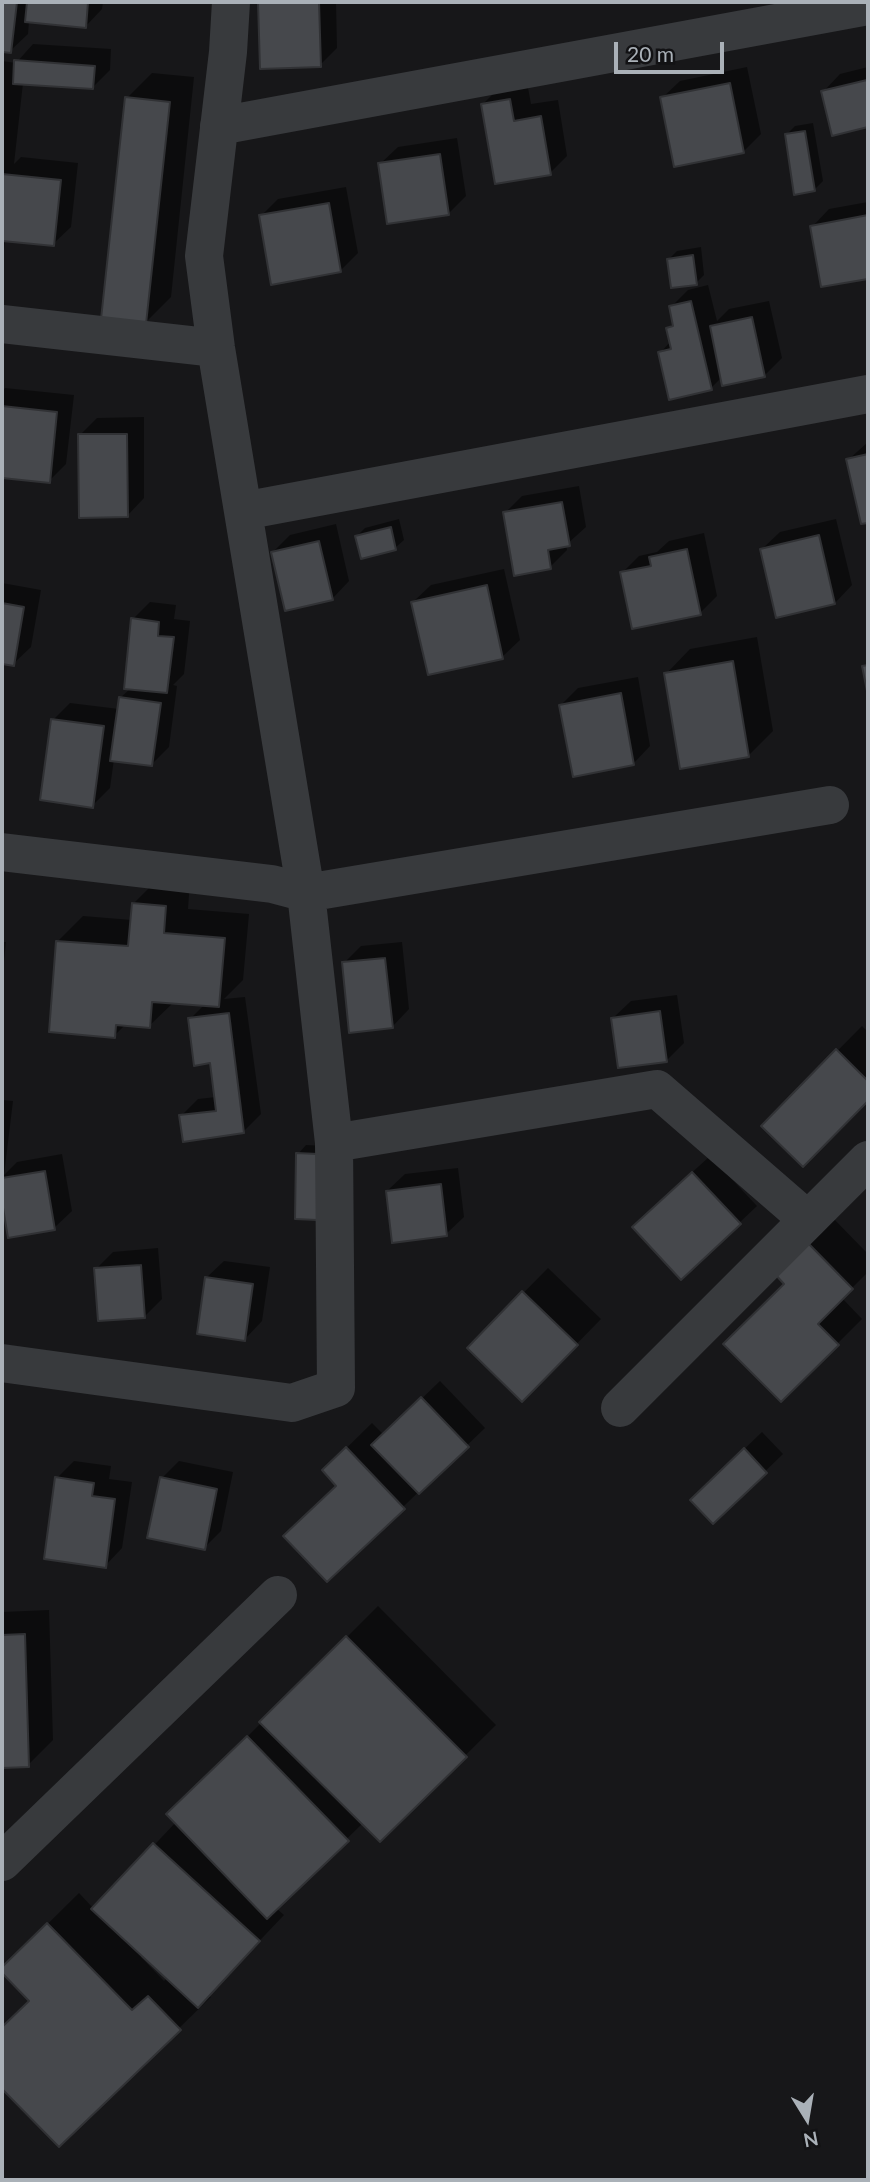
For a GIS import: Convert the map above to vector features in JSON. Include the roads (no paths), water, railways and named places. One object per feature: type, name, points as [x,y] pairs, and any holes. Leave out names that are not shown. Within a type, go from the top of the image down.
[{"type":"street","points":[[2,1363],[292,1403],[336,1388],[334,1143],[306,893],[216,348],[204,256],[228,52],[231,2]]},
{"type":"street","points":[[219,127],[868,6]]},
{"type":"street","points":[[2,324],[216,348]]},
{"type":"street","points":[[243,511],[868,394]]},
{"type":"street","points":[[2,852],[272,884],[306,893],[830,805]]},
{"type":"street","points":[[334,1143],[657,1089],[808,1220]]},
{"type":"street","points":[[620,1408],[868,1160]]},
{"type":"street","points":[[2,1862],[278,1595]]}]
